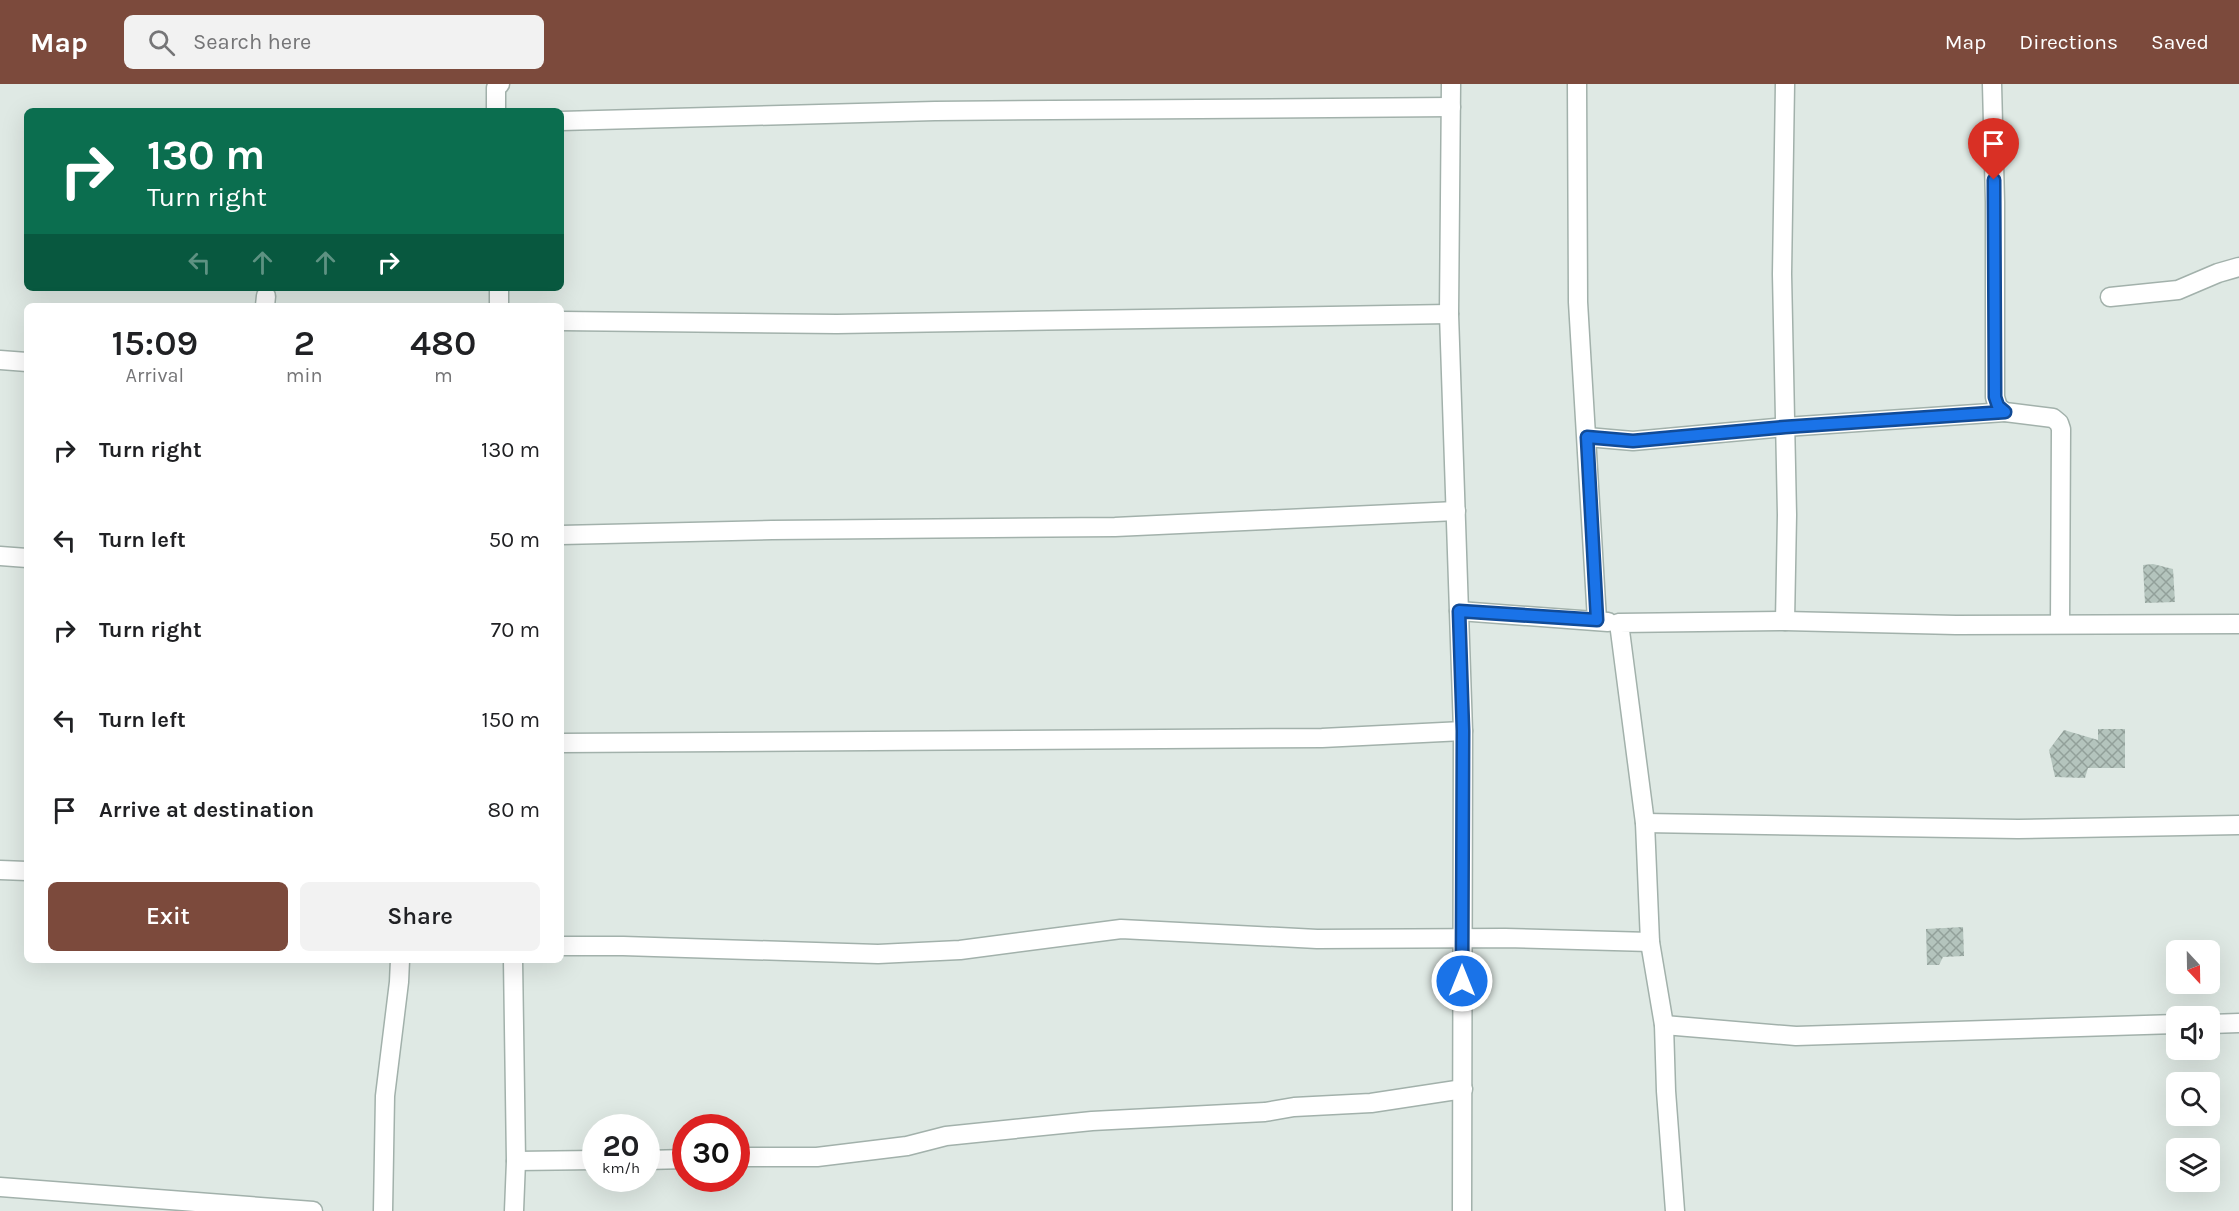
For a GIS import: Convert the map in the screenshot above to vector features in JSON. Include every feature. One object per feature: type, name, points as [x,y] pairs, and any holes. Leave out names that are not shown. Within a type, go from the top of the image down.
[{"type":"street","points":[[496,108],[496,88],[500,84]]},
{"type":"street","points":[[1451,84],[1449,314],[1463,731],[1462,1211]]},
{"type":"street","points":[[1577,84],[1578,302],[1597,620]]},
{"type":"street","points":[[1785,84],[1782,274],[1787,515],[1785,621]]},
{"type":"street","points":[[1992,84],[1995,202],[1995,397],[1998,406],[2005,412]]},
{"type":"street","points":[[564,121],[935,111],[1451,107]]},
{"type":"street","points":[[2110,297],[2178,290],[2239,267]]},
{"type":"street","points":[[564,321],[837,324],[1449,314]]},
{"type":"street","points":[[0,360],[24,362]]},
{"type":"street","points":[[1587,437],[1633,441],[1785,427],[2005,412],[2053,418],[2059,423],[2061,429],[2060,624]]},
{"type":"street","points":[[564,536],[772,530],[1115,527],[1456,511]]},
{"type":"street","points":[[0,556],[24,558]]},
{"type":"street","points":[[1459,611],[1619,623],[1785,621],[1956,625],[2239,624]]},
{"type":"street","points":[[1619,623],[1645,823],[1650,942],[1664,1024],[1666,1091],[1675,1211]]},
{"type":"street","points":[[564,743],[1322,738],[1463,731]]},
{"type":"street","points":[[1645,823],[2018,829],[2239,825]]},
{"type":"street","points":[[0,870],[24,871]]},
{"type":"street","points":[[564,946],[878,954],[960,950],[1121,929],[1317,939],[1462,938],[1650,942]]},
{"type":"street","points":[[383,1211],[385,1096],[400,963]]},
{"type":"street","points":[[513,963],[516,1161],[514,1211]]},
{"type":"street","points":[[2220,1024],[2239,1023]]},
{"type":"street","points":[[1664,1024],[1796,1036],[2166,1024]]},
{"type":"street","points":[[750,1157],[817,1157],[907,1146],[956,1135],[1092,1121],[1265,1112],[1294,1107],[1371,1103],[1462,1089]]},
{"type":"street","points":[[516,1161],[582,1161]]},
{"type":"street","points":[[0,1187],[313,1211]]},
{"type":"building","points":[[2153,564],[2173,569],[2175,602],[2145,603],[2143,565]]},
{"type":"building","points":[[2098,729],[2125,729],[2125,768],[2088,768],[2085,778],[2055,777],[2049,750],[2064,730],[2098,740]]},
{"type":"building","points":[[1963,927],[1964,956],[1943,957],[1939,965],[1927,965],[1926,929]]},
{"type":"route","points":[[1462,981],[1463,731],[1459,611],[1597,620],[1587,437],[1633,441],[1785,427],[2005,412],[1998,406],[1995,397],[1994,180]]}]
